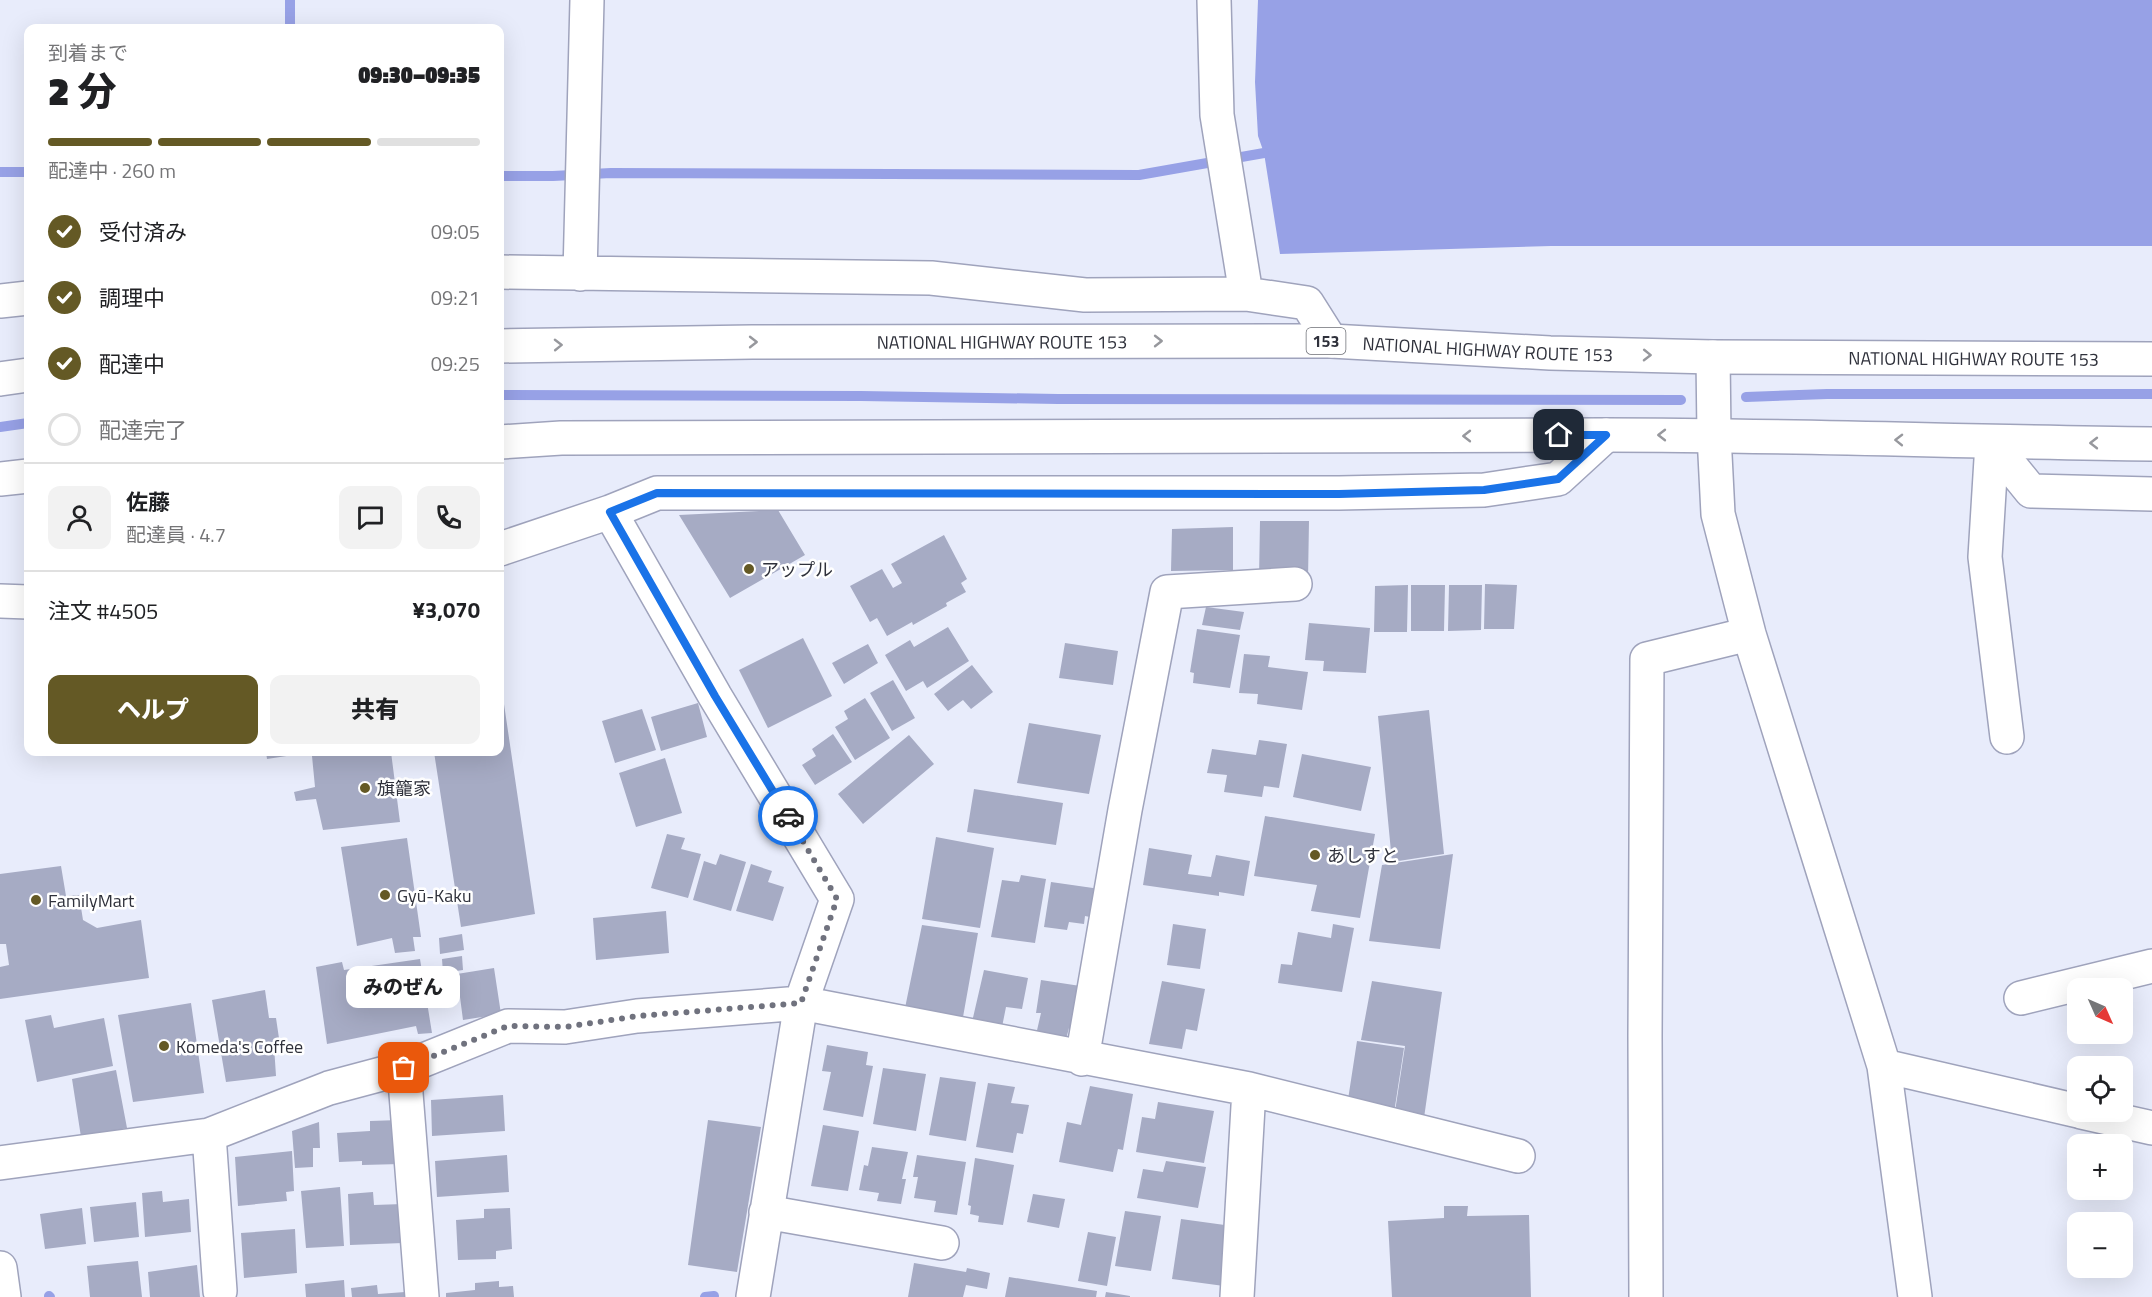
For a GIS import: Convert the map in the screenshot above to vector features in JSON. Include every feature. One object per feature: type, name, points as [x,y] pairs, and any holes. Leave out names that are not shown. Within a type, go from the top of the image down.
[{"type":"main road","points":[[580,274],[587,0]]},
{"type":"main road","points":[[1214,0],[1217,115],[1246,294]]},
{"type":"main road","points":[[504,272],[932,278],[1085,295],[1246,294],[1307,303],[1331,341]]},
{"type":"main road","points":[[0,301],[24,298]]},
{"type":"main road","name":"NATIONAL HIGHWAY ROUTE 153","points":[[504,346],[752,342],[1331,341],[1550,353],[1713,357],[2152,359]]},
{"type":"main road","points":[[1713,357],[1718,514],[1749,633],[1884,1066],[1915,1297]]},
{"type":"main road","points":[[0,379],[24,376]]},
{"type":"main road","points":[[504,548],[610,512],[657,493],[1339,494],[1484,490],[1558,479],[1606,435]]},
{"type":"main road","points":[[504,442],[561,438],[1714,435],[2152,444]]},
{"type":"main road","points":[[1992,442],[2031,491],[2152,494]]},
{"type":"main road","points":[[1992,442],[1985,558],[2007,737]]},
{"type":"main road","points":[[0,479],[24,476]]},
{"type":"main road","points":[[610,512],[715,696],[837,899],[801,1003],[753,1297]]},
{"type":"main road","points":[[1082,1059],[1125,810],[1167,592],[1295,584]]},
{"type":"main road","points":[[0,601],[24,602]]},
{"type":"main road","points":[[1646,1297],[1647,659],[1749,633]]},
{"type":"main road","points":[[2021,998],[2152,966]]},
{"type":"main road","points":[[0,1163],[209,1135],[329,1088],[404,1068],[508,1026],[565,1027],[638,1016],[801,1003],[1082,1059],[1249,1089],[1518,1156]]},
{"type":"main road","points":[[1884,1066],[2067,1108]]},
{"type":"main road","points":[[404,1068],[422,1297]]},
{"type":"main road","points":[[1237,1297],[1249,1089]]},
{"type":"main road","points":[[2126,1122],[2152,1128]]},
{"type":"main road","points":[[209,1135],[220,1292]]},
{"type":"main road","points":[[766,1212],[942,1243]]},
{"type":"main road","points":[[0,1268],[4,1297]]},
{"type":"water","points":[[1258,0],[2152,0],[2152,246],[1551,246],[1280,254],[1264,153],[1258,136],[1255,82]]},
{"type":"building","points":[[778,510],[805,555],[730,598],[679,515]]},
{"type":"building","points":[[1260,521],[1309,521],[1308,579],[1259,579]]},
{"type":"building","points":[[1233,527],[1233,570],[1171,571],[1172,529]]},
{"type":"building","points":[[944,535],[967,579],[961,583],[966,592],[946,603],[947,606],[913,625],[912,622],[887,636],[877,618],[870,622],[850,586],[882,569],[893,588],[902,583],[891,564]]},
{"type":"building","points":[[1485,584],[1517,585],[1514,629],[1484,629]]},
{"type":"building","points":[[1408,585],[1407,632],[1374,632],[1375,586]]},
{"type":"building","points":[[1411,585],[1445,585],[1444,631],[1411,631]]},
{"type":"building","points":[[1449,585],[1482,585],[1481,630],[1448,631]]},
{"type":"building","points":[[1206,607],[1244,612],[1240,630],[1202,625]]},
{"type":"building","points":[[1309,623],[1370,628],[1366,673],[1323,671],[1324,661],[1305,660]]},
{"type":"building","points":[[948,627],[969,661],[927,688],[923,681],[906,691],[885,655],[910,640],[914,647]]},
{"type":"building","points":[[1197,629],[1240,635],[1230,688],[1193,683],[1194,673],[1190,672]]},
{"type":"building","points":[[803,638],[832,696],[768,728],[739,670]]},
{"type":"building","points":[[1065,643],[1118,651],[1113,685],[1059,678]]},
{"type":"building","points":[[868,644],[878,663],[844,684],[832,663]]},
{"type":"building","points":[[1244,654],[1270,656],[1268,667],[1308,672],[1302,710],[1257,704],[1258,694],[1239,693]]},
{"type":"building","points":[[972,665],[993,692],[971,709],[963,700],[948,711],[934,694]]},
{"type":"building","points":[[893,680],[915,718],[892,731],[870,693]]},
{"type":"building","points":[[865,698],[890,738],[855,760],[835,727],[848,719],[844,711]]},
{"type":"building","points":[[698,703],[707,737],[661,751],[651,717]]},
{"type":"building","points":[[504,704],[535,914],[461,927],[435,756],[504,756]]},
{"type":"building","points":[[642,709],[656,750],[615,763],[602,721]]},
{"type":"building","points":[[1429,710],[1444,854],[1392,862],[1378,716]]},
{"type":"building","points":[[1029,723],[1101,735],[1089,794],[1017,783]]},
{"type":"building","points":[[833,734],[852,762],[815,785],[802,765],[816,756],[812,749]]},
{"type":"building","points":[[909,735],[934,764],[863,824],[838,794]]},
{"type":"building","points":[[1259,740],[1287,744],[1279,788],[1264,786],[1262,797],[1224,792],[1227,775],[1207,773],[1212,749],[1256,755]]},
{"type":"building","points":[[1302,754],[1371,767],[1361,811],[1293,797]]},
{"type":"building","points":[[267,756],[286,756],[267,759]]},
{"type":"building","points":[[312,756],[392,756],[400,822],[323,830],[316,799],[296,801],[294,792],[315,787]]},
{"type":"building","points":[[665,758],[682,813],[636,827],[619,773]]},
{"type":"building","points":[[974,789],[1063,803],[1056,845],[967,832]]},
{"type":"building","name":"あしすと","points":[[1265,816],[1375,834],[1360,918],[1311,911],[1317,885],[1254,876]]},
{"type":"building","points":[[667,834],[685,838],[681,849],[701,854],[688,898],[651,888]]},
{"type":"building","points":[[936,837],[994,848],[980,928],[922,919]]},
{"type":"building","points":[[407,838],[421,937],[413,937],[415,951],[395,953],[392,938],[357,946],[341,847]]},
{"type":"building","points":[[1149,848],[1192,855],[1188,874],[1211,877],[1216,855],[1250,861],[1244,896],[1219,892],[1219,896],[1143,885]]},
{"type":"building","points":[[720,854],[746,862],[731,911],[693,900],[704,861],[716,865]]},
{"type":"building","points":[[1453,854],[1440,949],[1369,941],[1382,865]]},
{"type":"building","points":[[751,864],[772,871],[768,882],[784,887],[773,921],[736,911]]},
{"type":"building","points":[[61,866],[66,896],[79,895],[83,920],[97,928],[141,920],[149,978],[0,999],[0,967],[9,965],[6,944],[0,944],[0,874]]},
{"type":"building","points":[[1021,875],[1046,879],[1035,943],[991,937],[1002,880],[1019,882]]},
{"type":"building","points":[[1051,882],[1100,889],[1095,918],[1085,916],[1084,924],[1069,922],[1067,930],[1044,927]]},
{"type":"building","points":[[666,911],[669,953],[596,960],[593,918]]},
{"type":"building","points":[[1173,924],[1206,929],[1200,969],[1167,965]]},
{"type":"building","points":[[1333,924],[1354,928],[1342,992],[1278,983],[1281,964],[1292,965],[1298,932],[1331,938]]},
{"type":"building","points":[[922,925],[978,933],[963,1017],[905,1008]]},
{"type":"building","points":[[462,934],[464,950],[440,954],[439,938]]},
{"type":"building","points":[[462,956],[463,970],[443,973],[442,959]]},
{"type":"building","points":[[420,959],[432,1033],[418,1034],[416,1026],[327,1044],[316,967],[342,962],[344,970]]},
{"type":"building","points":[[494,968],[501,1014],[463,1020],[457,974]]},
{"type":"building","points":[[984,970],[1028,978],[1022,1009],[1006,1007],[1002,1027],[972,1022]]},
{"type":"building","points":[[1041,980],[1087,987],[1080,1029],[1069,1028],[1065,1043],[1035,1039],[1041,1013],[1036,1013]]},
{"type":"building","points":[[1162,981],[1205,989],[1197,1031],[1186,1029],[1182,1049],[1149,1044]]},
{"type":"building","points":[[1372,981],[1442,992],[1423,1125],[1394,1118],[1405,1046],[1361,1040]]},
{"type":"building","points":[[265,990],[269,1018],[276,1018],[280,1045],[274,1046],[276,1076],[226,1082],[212,1000]]},
{"type":"building","points":[[191,1003],[204,1093],[133,1102],[118,1015]]},
{"type":"building","points":[[51,1015],[54,1028],[104,1018],[113,1066],[37,1082],[25,1020]]},
{"type":"building","points":[[1357,1041],[1404,1048],[1394,1113],[1347,1106]]},
{"type":"building","points":[[827,1045],[868,1052],[866,1065],[873,1066],[863,1117],[823,1110],[831,1072],[822,1071]]},
{"type":"building","points":[[883,1068],[926,1074],[916,1131],[873,1124]]},
{"type":"building","points":[[116,1070],[127,1128],[81,1137],[72,1079]]},
{"type":"building","points":[[940,1077],[976,1082],[966,1141],[929,1135]]},
{"type":"building","points":[[988,1083],[1015,1087],[1011,1103],[1029,1105],[1023,1134],[1017,1133],[1013,1153],[976,1147]]},
{"type":"building","points":[[1090,1086],[1133,1094],[1123,1150],[1118,1149],[1113,1172],[1059,1162],[1067,1122],[1081,1125]]},
{"type":"building","points":[[503,1095],[505,1131],[432,1136],[431,1100]]},
{"type":"building","points":[[1158,1102],[1214,1111],[1204,1163],[1136,1152],[1142,1117],[1155,1119]]},
{"type":"building","points":[[400,1120],[401,1164],[362,1165],[362,1161],[339,1162],[337,1133],[370,1131],[370,1121]]},
{"type":"building","points":[[708,1120],[761,1127],[737,1272],[688,1265]]},
{"type":"building","points":[[319,1122],[320,1148],[313,1148],[313,1167],[295,1168],[292,1131]]},
{"type":"building","points":[[823,1125],[859,1131],[848,1191],[811,1186]]},
{"type":"building","points":[[872,1147],[908,1152],[902,1179],[906,1179],[901,1204],[877,1201],[879,1193],[859,1190],[864,1165],[868,1166]]},
{"type":"building","points":[[292,1151],[294,1191],[286,1192],[287,1201],[238,1206],[235,1157]]},
{"type":"building","points":[[507,1155],[509,1192],[437,1197],[435,1161]]},
{"type":"building","points":[[917,1155],[966,1162],[957,1215],[934,1212],[936,1201],[914,1198],[918,1177],[913,1177]]},
{"type":"building","points":[[975,1158],[1014,1165],[1003,1225],[978,1222],[979,1216],[970,1214],[971,1206],[968,1205]]},
{"type":"building","points":[[1166,1161],[1206,1167],[1198,1208],[1137,1198],[1143,1169],[1163,1172]]},
{"type":"building","points":[[340,1187],[344,1246],[306,1248],[301,1191]]},
{"type":"building","points":[[162,1191],[163,1202],[189,1199],[191,1232],[145,1237],[142,1193]]},
{"type":"building","points":[[373,1192],[374,1205],[403,1204],[403,1243],[350,1245],[348,1194]]},
{"type":"building","points":[[1033,1194],[1065,1199],[1059,1228],[1027,1222]]},
{"type":"building","points":[[136,1202],[139,1237],[94,1242],[90,1207]]},
{"type":"building","points":[[1444,1206],[1468,1206],[1467,1216],[1529,1215],[1531,1297],[1392,1297],[1388,1221],[1444,1218]]},
{"type":"building","points":[[82,1208],[86,1244],[45,1249],[40,1214]]},
{"type":"building","points":[[510,1208],[512,1249],[496,1251],[496,1259],[458,1260],[456,1220],[484,1218],[484,1209]]},
{"type":"building","points":[[1125,1211],[1161,1216],[1151,1271],[1115,1266]]},
{"type":"building","points":[[1181,1219],[1232,1226],[1224,1286],[1172,1279]]},
{"type":"building","points":[[295,1229],[297,1273],[244,1278],[241,1233]]},
{"type":"building","points":[[1088,1232],[1116,1237],[1107,1286],[1078,1281]]},
{"type":"building","points":[[138,1261],[142,1297],[90,1297],[87,1266]]},
{"type":"building","points":[[914,1263],[966,1272],[967,1268],[990,1273],[987,1289],[966,1285],[963,1297],[908,1297]]},
{"type":"building","points":[[197,1265],[200,1297],[150,1297],[148,1272]]},
{"type":"building","points":[[1009,1277],[1097,1291],[1096,1297],[1005,1297]]},
{"type":"building","points":[[344,1280],[345,1297],[306,1297],[305,1284]]},
{"type":"building","points":[[499,1281],[499,1287],[513,1286],[514,1297],[446,1297],[446,1293],[475,1290],[475,1283]]},
{"type":"building","points":[[377,1285],[378,1294],[405,1292],[405,1297],[352,1297],[351,1288]]},
{"type":"building","points":[[1106,1292],[1130,1296],[1130,1297],[1105,1297]]},
{"type":"waterway","points":[[290,0],[290,24]]},
{"type":"waterway","points":[[504,176],[611,173],[1139,175],[1264,153]]},
{"type":"waterway","points":[[0,172],[24,172]]},
{"type":"waterway","points":[[1746,397],[1827,394],[2152,394]]},
{"type":"waterway","points":[[504,395],[1681,400]]},
{"type":"waterway","points":[[0,427],[24,424]]},
{"type":"waterway","points":[[705,1297],[714,1296]]},
{"type":"way so far","points":[[404,1068],[508,1026],[565,1027],[638,1016],[801,1003],[837,899],[788,816]]},
{"type":"place","name":"アップル","points":[[749,569]]},
{"type":"place","name":"旗籠家","points":[[365,788]]},
{"type":"place","name":"あしすと","points":[[1315,855]]},
{"type":"place","name":"Gyū-Kaku","points":[[385,895]]},
{"type":"place","name":"FamilyMart","points":[[36,900]]},
{"type":"place","name":"Komeda's Coffee","points":[[164,1046]]},
{"type":"place","name":"みのぜん","points":[[404,1068]]},
{"type":"route","points":[[788,816],[715,696],[651,580],[610,512],[657,493],[1339,494],[1484,490],[1558,479],[1606,435],[1559,435]]}]
